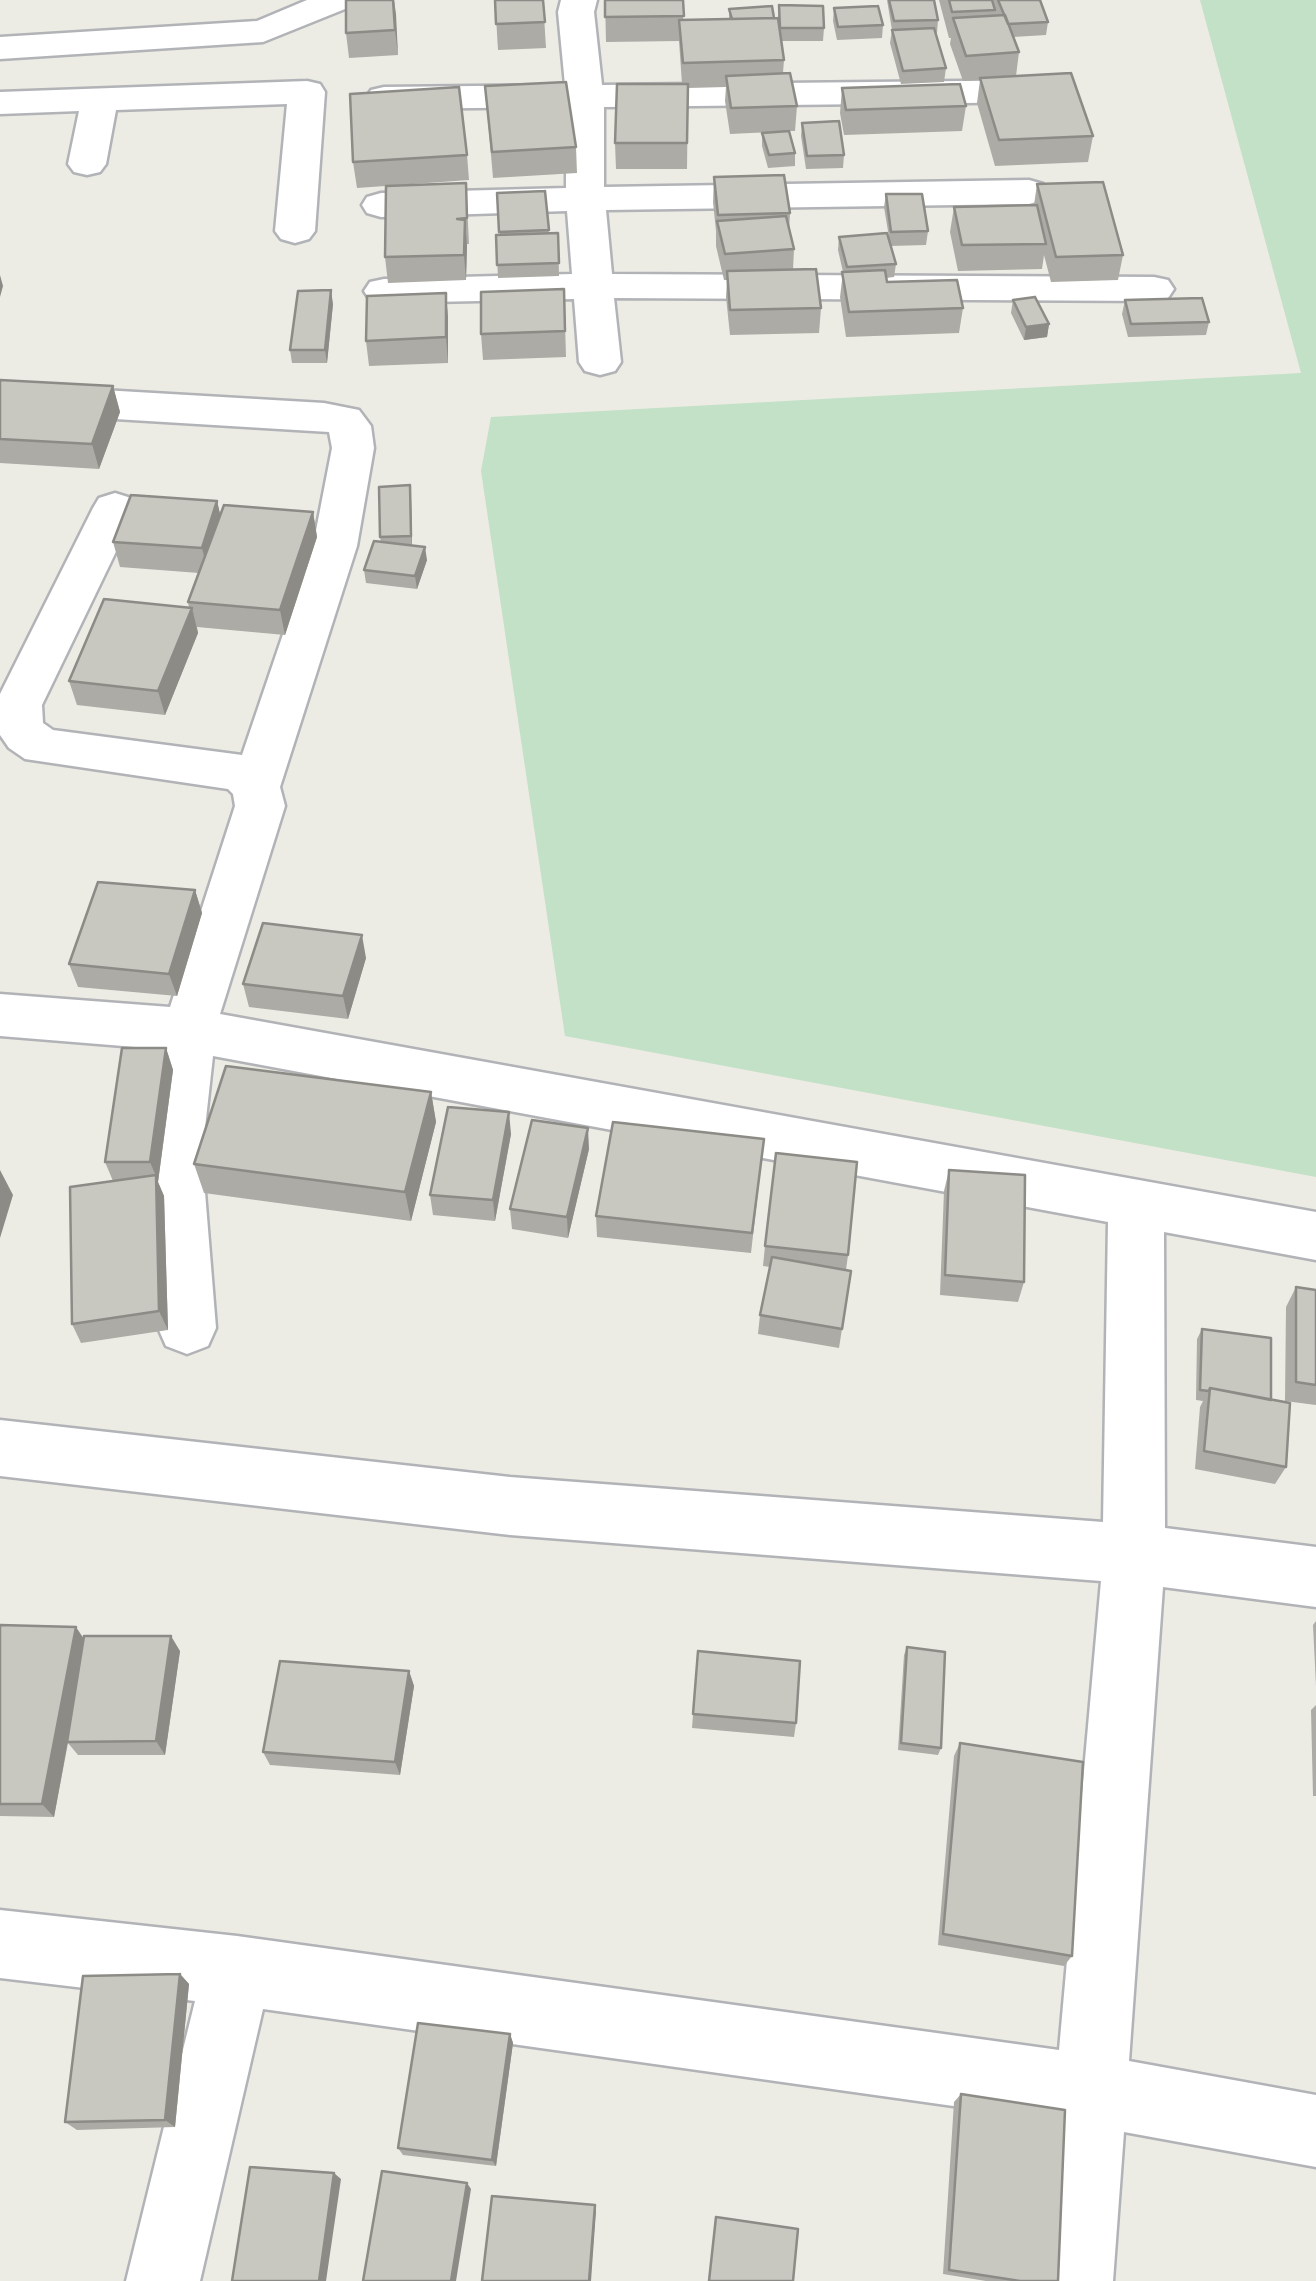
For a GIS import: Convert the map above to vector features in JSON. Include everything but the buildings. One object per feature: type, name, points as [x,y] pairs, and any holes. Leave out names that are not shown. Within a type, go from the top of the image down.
[{"type":"street","points":[[0,48],[262,31],[338,0]]},
{"type":"street","points":[[578,0],[585,97],[584,198],[596,286],[600,362]]},
{"type":"street","points":[[381,98],[1058,91]]},
{"type":"street","points":[[0,103],[307,92],[295,231]]},
{"type":"street","points":[[87,164],[100,100]]},
{"type":"street","points":[[381,205],[1028,192]]},
{"type":"street","points":[[384,291],[596,286],[1154,289]]},
{"type":"street","points":[[0,398],[324,418],[344,420],[350,426],[354,448],[335,546],[256,786],[260,806],[189,1030],[174,1155],[186,1328]]},
{"type":"street","points":[[115,508],[18,706],[19,726],[42,746],[221,768],[242,773],[256,786]]},
{"type":"street","points":[[0,1016],[189,1030],[1316,1236]]},
{"type":"street","points":[[1076,2281],[1134,1554],[1136,1204]]},
{"type":"street","points":[[0,1448],[510,1506],[1134,1554],[1316,1577]]},
{"type":"street","points":[[0,1944],[237,1971],[1092,2090],[1316,2132]]},
{"type":"street","points":[[163,2281],[237,1971]]},
{"type":"green space","points":[[1200,0],[1316,0],[1316,1177],[565,1036],[481,471],[491,417],[1301,373]]}]
